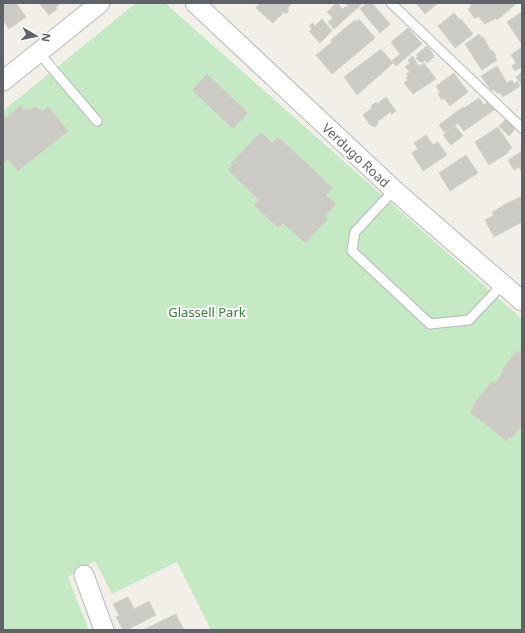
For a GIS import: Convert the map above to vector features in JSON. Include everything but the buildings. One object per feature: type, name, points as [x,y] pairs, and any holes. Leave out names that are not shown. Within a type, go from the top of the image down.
[{"type":"street","points":[[3,81],[100,3]]},
{"type":"street","name":"Verdugo Road","points":[[195,3],[394,190],[515,292]]},
{"type":"street","points":[[84,575],[104,630]]},
{"type":"lane","points":[[391,3],[522,128]]},
{"type":"lane","points":[[39,52],[97,121]]},
{"type":"lane","points":[[394,190],[355,232],[352,251],[430,324],[469,320],[515,292]]},
{"type":"green space","name":"Glassell Park","points":[[136,3],[165,3],[522,319],[522,630],[211,630],[177,562],[112,594],[95,561],[68,577],[88,628],[86,630],[3,630],[3,111]]}]
